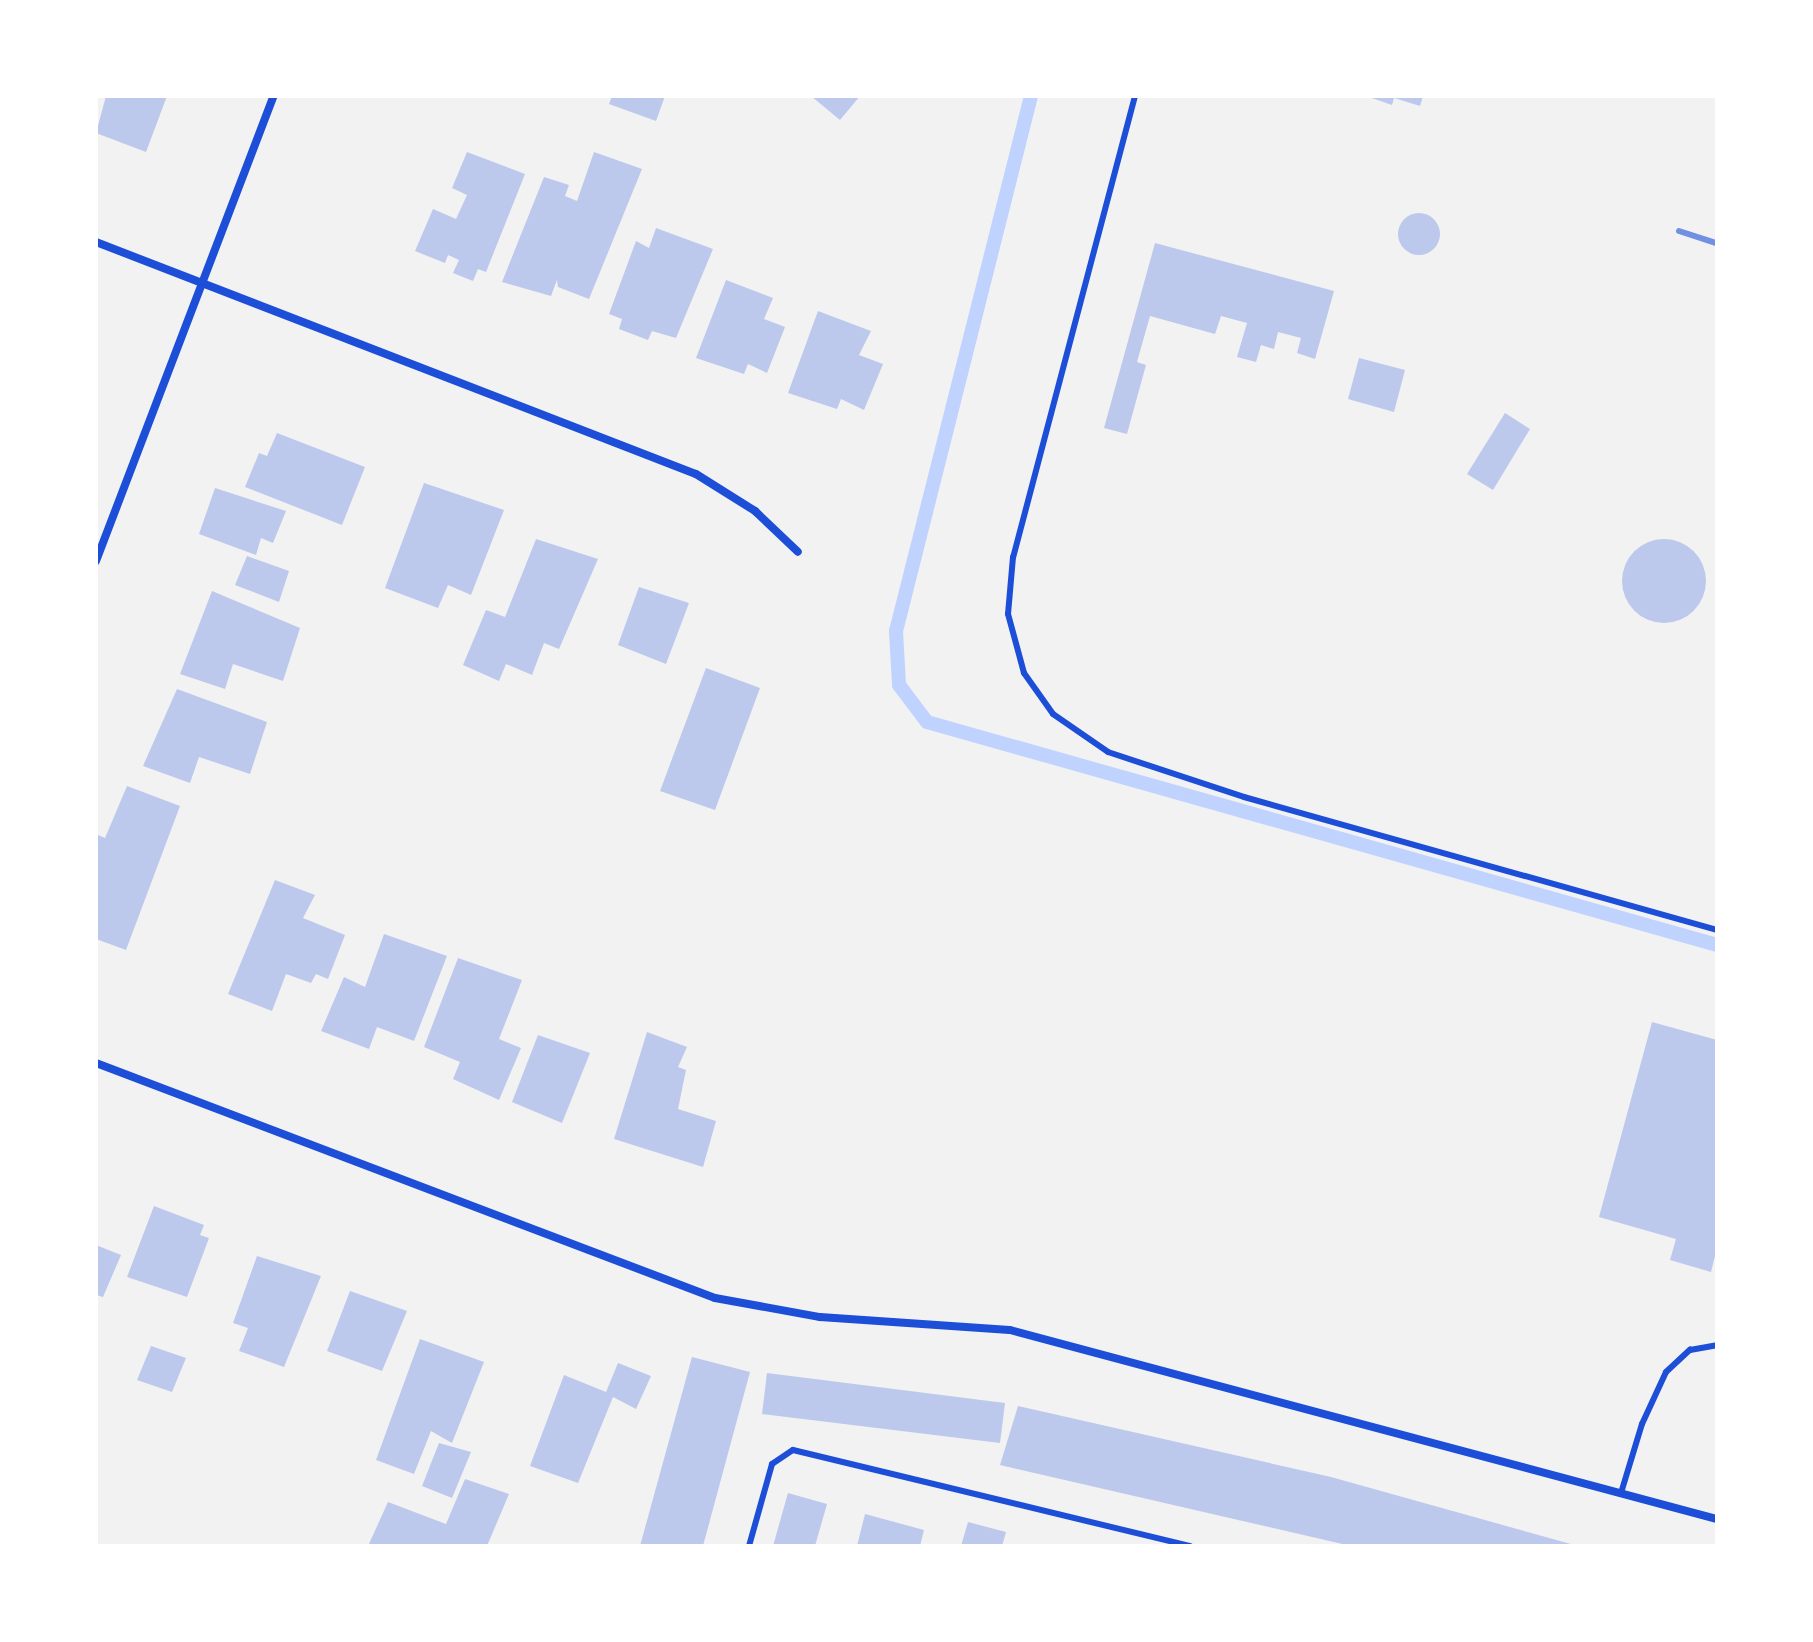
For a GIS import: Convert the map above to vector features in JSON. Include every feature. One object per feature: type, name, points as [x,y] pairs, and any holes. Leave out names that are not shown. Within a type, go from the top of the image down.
[{"type":"street","points":[[96,561],[274,96]]},
{"type":"street","points":[[96,242],[696,474],[755,511],[798,552]]},
{"type":"street","points":[[96,1063],[715,1298],[820,1317],[1010,1330],[1717,1519]]},
{"type":"lane","points":[[1135,96],[1013,557],[1008,614],[1024,673],[1053,714],[1108,752],[1244,797],[1717,930]]},
{"type":"lane","points":[[1621,1493],[1642,1424],[1666,1372],[1690,1350],[1717,1345]]},
{"type":"lane","points":[[749,1546],[772,1464],[793,1450],[1191,1546]]},
{"type":"building","points":[[106,96],[167,96],[146,152],[96,133]]},
{"type":"building","points":[[612,96],[665,96],[656,121],[609,104]]},
{"type":"building","points":[[811,96],[860,96],[840,120]]},
{"type":"building","points":[[1366,96],[1423,96],[1420,106],[1394,98],[1392,105]]},
{"type":"building","points":[[467,152],[525,174],[486,272],[478,269],[473,281],[453,273],[459,260],[448,255],[445,263],[415,251],[433,209],[456,219],[467,195],[452,188]]},
{"type":"building","points":[[594,152],[642,169],[589,299],[558,287],[557,280],[551,296],[502,282],[544,177],[569,185],[565,196],[577,201]]},
{"type":"building","points":[[1419,213],[1434,219],[1440,234],[1434,249],[1419,255],[1404,249],[1398,234],[1404,219]]},
{"type":"building","points":[[656,228],[713,249],[676,338],[652,331],[648,340],[619,329],[622,319],[609,314],[636,241],[649,248]]},
{"type":"building","points":[[1155,243],[1334,291],[1315,359],[1297,353],[1301,338],[1278,332],[1274,349],[1261,345],[1256,362],[1237,357],[1247,323],[1221,316],[1215,334],[1150,316],[1137,362],[1146,365],[1127,434],[1104,428]]},
{"type":"building","points":[[726,280],[773,298],[764,319],[785,327],[767,373],[748,364],[744,374],[696,358]]},
{"type":"building","points":[[818,311],[871,331],[859,355],[883,364],[864,410],[841,399],[837,409],[788,393]]},
{"type":"building","points":[[1359,358],[1405,370],[1394,412],[1348,399]]},
{"type":"building","points":[[1505,413],[1530,429],[1493,490],[1467,474]]},
{"type":"building","points":[[277,433],[365,467],[342,525],[245,487],[259,453],[267,456]]},
{"type":"building","points":[[424,483],[504,510],[471,595],[448,585],[438,608],[385,588]]},
{"type":"building","points":[[215,488],[286,511],[273,543],[261,538],[256,555],[199,534]]},
{"type":"building","points":[[536,539],[598,559],[559,649],[544,643],[532,675],[506,664],[499,681],[463,665],[486,610],[505,617]]},
{"type":"building","points":[[1656,539],[1672,539],[1688,546],[1699,557],[1706,581],[1703,597],[1694,611],[1672,623],[1656,623],[1640,616],[1629,605],[1622,589],[1622,573],[1629,557],[1640,546]]},
{"type":"building","points":[[247,556],[289,571],[279,602],[235,585]]},
{"type":"building","points":[[639,587],[689,603],[666,664],[618,645]]},
{"type":"building","points":[[212,591],[300,628],[283,681],[233,664],[225,689],[180,674]]},
{"type":"building","points":[[706,668],[760,688],[715,810],[660,791]]},
{"type":"building","points":[[177,689],[267,722],[250,774],[199,757],[190,783],[143,766]]},
{"type":"building","points":[[127,786],[180,806],[126,950],[96,939],[96,834],[105,838]]},
{"type":"building","points":[[275,880],[315,895],[303,918],[345,935],[328,979],[316,974],[311,983],[286,974],[272,1011],[228,994]]},
{"type":"building","points":[[384,934],[447,956],[414,1041],[377,1027],[369,1049],[321,1031],[344,977],[365,987]]},
{"type":"building","points":[[458,958],[522,980],[499,1039],[521,1048],[499,1100],[453,1079],[460,1062],[424,1047]]},
{"type":"building","points":[[1652,1022],[1717,1040],[1717,1248],[1711,1272],[1670,1260],[1676,1239],[1599,1217]]},
{"type":"building","points":[[647,1032],[687,1047],[678,1067],[686,1070],[678,1109],[716,1121],[703,1167],[614,1139]]},
{"type":"building","points":[[538,1035],[590,1053],[562,1123],[512,1102]]},
{"type":"building","points":[[154,1206],[204,1225],[200,1235],[209,1238],[187,1297],[127,1277]]},
{"type":"building","points":[[96,1245],[121,1255],[103,1297],[96,1295]]},
{"type":"building","points":[[257,1256],[321,1276],[284,1367],[239,1351],[248,1328],[233,1323]]},
{"type":"building","points":[[350,1291],[407,1311],[382,1371],[327,1351]]},
{"type":"building","points":[[420,1339],[484,1362],[452,1443],[431,1431],[414,1474],[376,1460]]},
{"type":"building","points":[[151,1346],[186,1358],[172,1392],[137,1380]]},
{"type":"building","points":[[692,1357],[750,1372],[703,1546],[640,1546]]},
{"type":"building","points":[[618,1363],[651,1376],[636,1409],[613,1397],[578,1483],[530,1466],[564,1375],[606,1392]]},
{"type":"building","points":[[767,1373],[1005,1403],[1000,1443],[762,1414]]},
{"type":"building","points":[[1018,1406],[1331,1477],[1578,1546],[1351,1546],[1000,1465]]},
{"type":"building","points":[[439,1443],[471,1452],[452,1498],[422,1486]]},
{"type":"building","points":[[465,1479],[509,1494],[487,1546],[368,1546],[388,1502],[446,1524]]},
{"type":"building","points":[[788,1493],[827,1504],[815,1546],[773,1546]]},
{"type":"building","points":[[865,1514],[924,1530],[920,1546],[857,1546]]},
{"type":"building","points":[[968,1522],[1006,1532],[1002,1546],[961,1546]]},
{"type":"waterway","points":[[1031,96],[896,631],[899,685],[927,722],[1717,945]]},
{"type":"railway","points":[[1679,231],[1717,243]]}]
